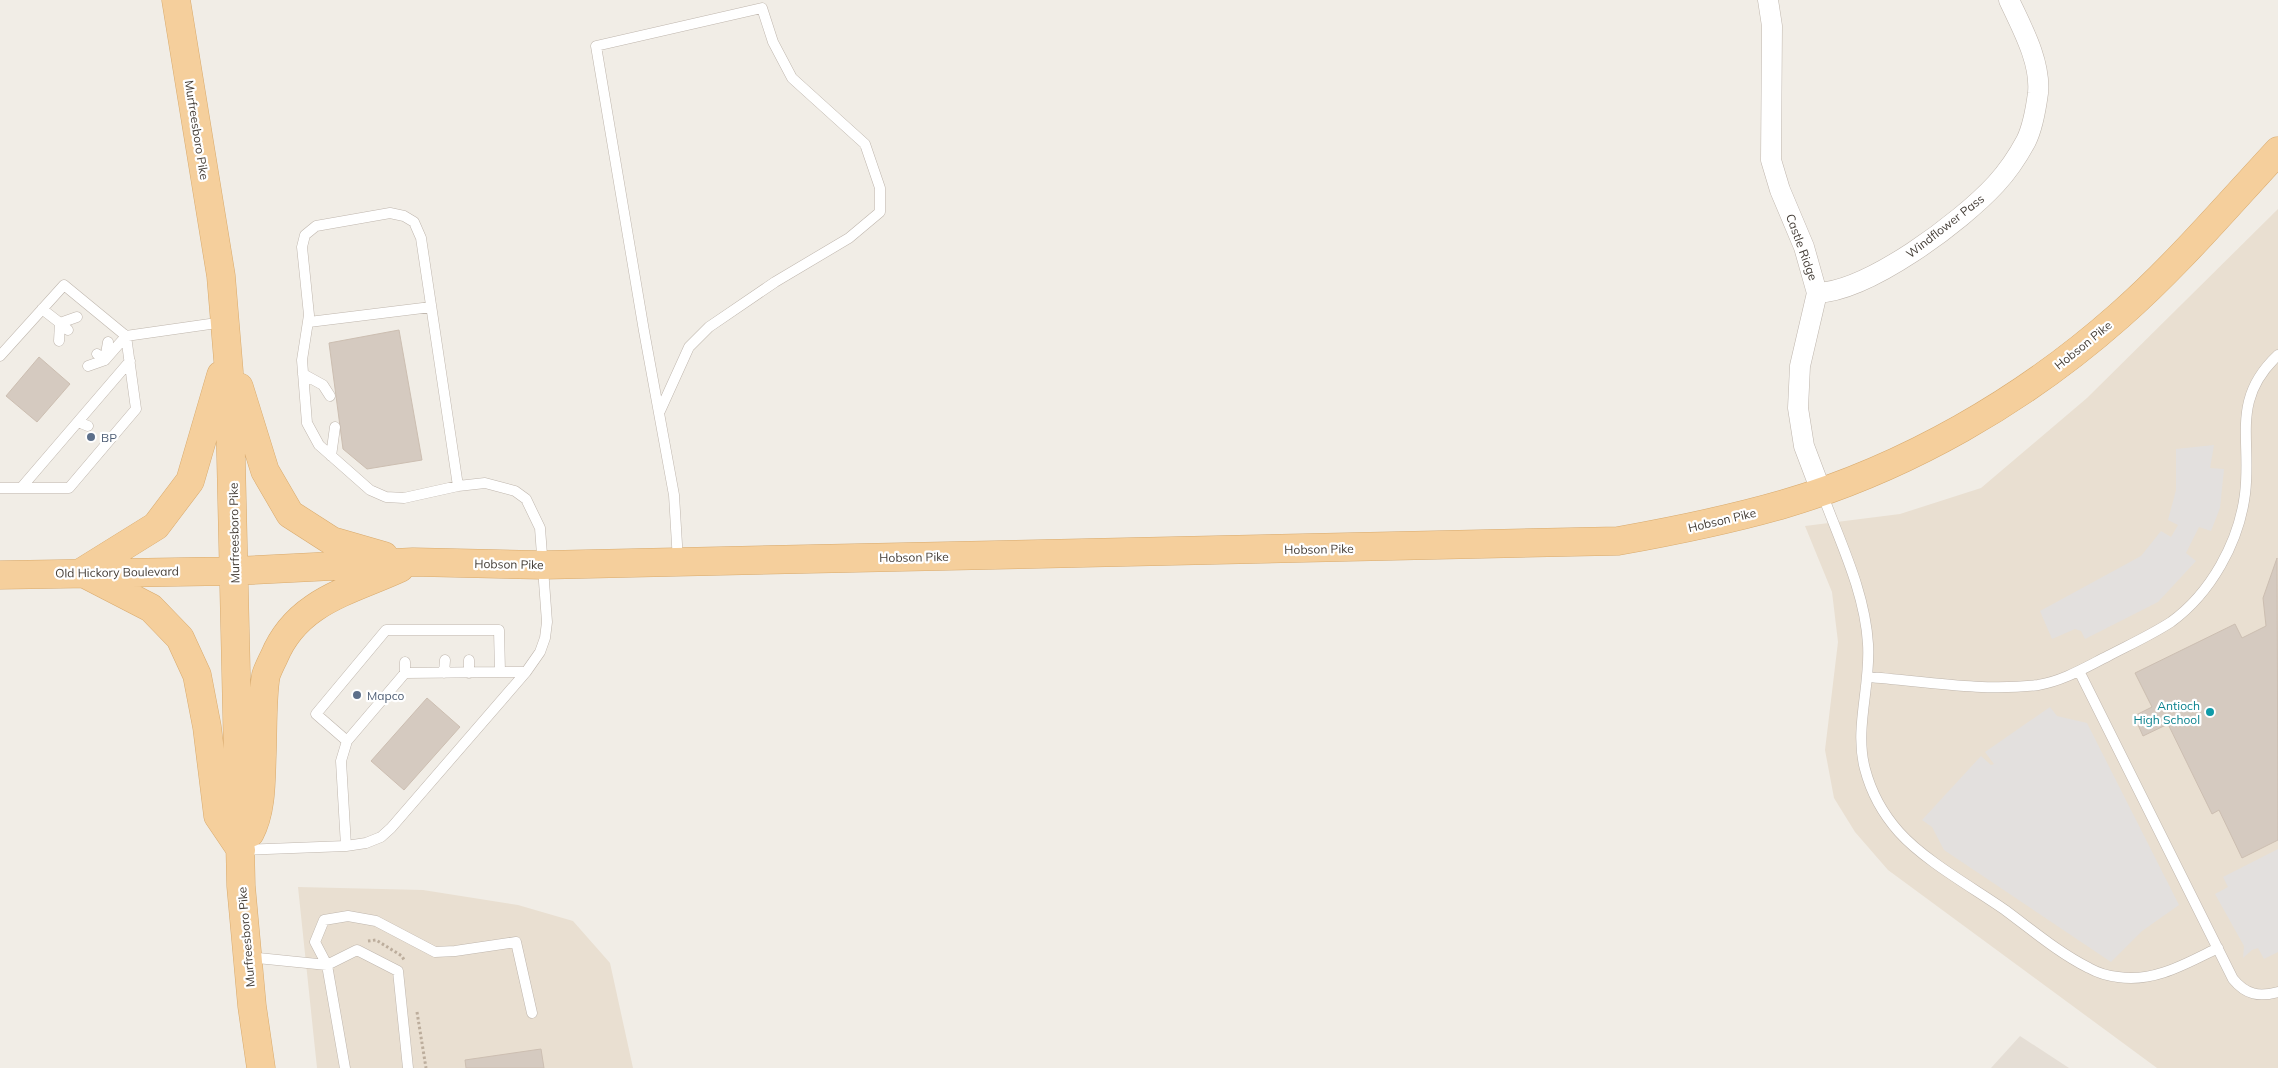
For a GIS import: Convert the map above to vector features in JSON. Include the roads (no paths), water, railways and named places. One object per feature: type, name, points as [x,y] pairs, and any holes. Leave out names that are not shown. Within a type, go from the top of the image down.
[{"type":"main road","name":"Murfreesboro Pike","points":[[176,0],[219,266],[228,350],[235,571],[241,886],[252,1006],[261,1068]]},
{"type":"main road","name":"Hobson Pike","points":[[235,571],[413,562],[543,565],[1618,541],[1714,523],[1785,504],[1858,478],[1921,450],[1980,417],[2053,370],[2120,316],[2278,152]]},
{"type":"main road","points":[[228,350],[265,471],[290,514],[332,541],[378,555],[413,562]]},
{"type":"main road","points":[[82,572],[156,526],[190,481],[228,350]]},
{"type":"main road","points":[[82,572],[151,608],[180,638],[197,675],[207,727],[218,816],[241,850],[256,821],[261,778],[266,674],[282,638],[305,614],[329,598],[354,589],[413,562]]},
{"type":"main road","name":"Old Hickory Boulevard","points":[[0,575],[82,572],[235,571]]},
{"type":"street","name":"Castle Ridge","points":[[1768,0],[1772,26],[1771,160],[1780,190],[1804,247],[1817,292],[1800,366],[1798,408],[1804,446],[1821,491]]},
{"type":"street","name":"Windflower Pass","points":[[1817,292],[1833,292],[1873,276],[1910,253],[1980,200],[1997,184],[2013,162],[2027,140],[2038,92],[2033,52],[2009,0]]},
{"type":"lane","points":[[660,412],[689,347],[709,327],[775,282],[849,238],[880,212],[880,188],[865,144],[792,78],[773,42],[761,4],[596,46],[674,495],[678,562]]},
{"type":"lane","points":[[241,850],[346,846],[366,843],[381,837],[391,828],[526,672],[540,652],[545,638],[547,603],[540,528],[526,498],[515,491],[485,483],[458,486],[404,498],[386,497],[370,490],[318,445],[307,423],[302,360],[309,322],[302,247],[305,235],[316,226],[390,213],[404,216],[414,222],[421,238],[458,486]]},
{"type":"lane","points":[[0,356],[64,285],[126,336],[136,410],[127,414],[95,451],[69,488],[0,488]]},
{"type":"lane","points":[[309,322],[431,306]]},
{"type":"lane","points":[[42,309],[64,326]]},
{"type":"lane","points":[[59,341],[64,326],[77,317]]},
{"type":"lane","points":[[88,366],[126,336],[225,322]]},
{"type":"lane","points":[[101,357],[108,342]]},
{"type":"lane","points":[[1868,677],[2007,687],[2040,684],[2079,671],[2173,620],[2190,604],[2218,570],[2232,541],[2243,508],[2246,476],[2245,427],[2248,406],[2260,378],[2278,355]]},
{"type":"lane","points":[[21,488],[46,459],[67,442],[83,424],[94,403],[130,361]]},
{"type":"lane","points":[[303,374],[323,385],[330,396]]},
{"type":"lane","points":[[94,403],[104,407]]},
{"type":"lane","points":[[331,456],[335,427]]},
{"type":"lane","points":[[46,459],[58,462]]},
{"type":"lane","points":[[1821,491],[1864,611],[1868,645],[1868,677],[1862,736],[1864,768],[1884,813],[1915,848],[2079,962],[2100,973],[2129,978],[2153,976],[2179,967],[2218,948]]},
{"type":"lane","points":[[347,741],[316,714],[326,707],[377,649],[386,630],[405,635],[484,636],[499,630],[500,672]]},
{"type":"lane","points":[[444,673],[445,660]]},
{"type":"lane","points":[[469,660],[469,672]]},
{"type":"lane","points":[[346,846],[341,761],[347,741],[354,732],[361,716],[402,667],[423,668],[444,673],[469,672],[485,667],[500,672],[526,672]]},
{"type":"lane","points":[[2079,671],[2233,979],[2244,990],[2260,996],[2278,992]]},
{"type":"lane","points":[[346,724],[354,732]]},
{"type":"lane","points":[[345,1068],[326,965],[315,942],[324,920],[348,916],[376,921],[435,952],[516,942],[532,1013]]},
{"type":"lane","points":[[247,957],[326,965],[357,950],[398,971],[408,1068]]},
{"type":"place","name":"BP","points":[[91,437]]},
{"type":"place","name":"Mapco","points":[[357,695]]},
{"type":"place","name":"Antioch High School","points":[[2210,712]]}]
